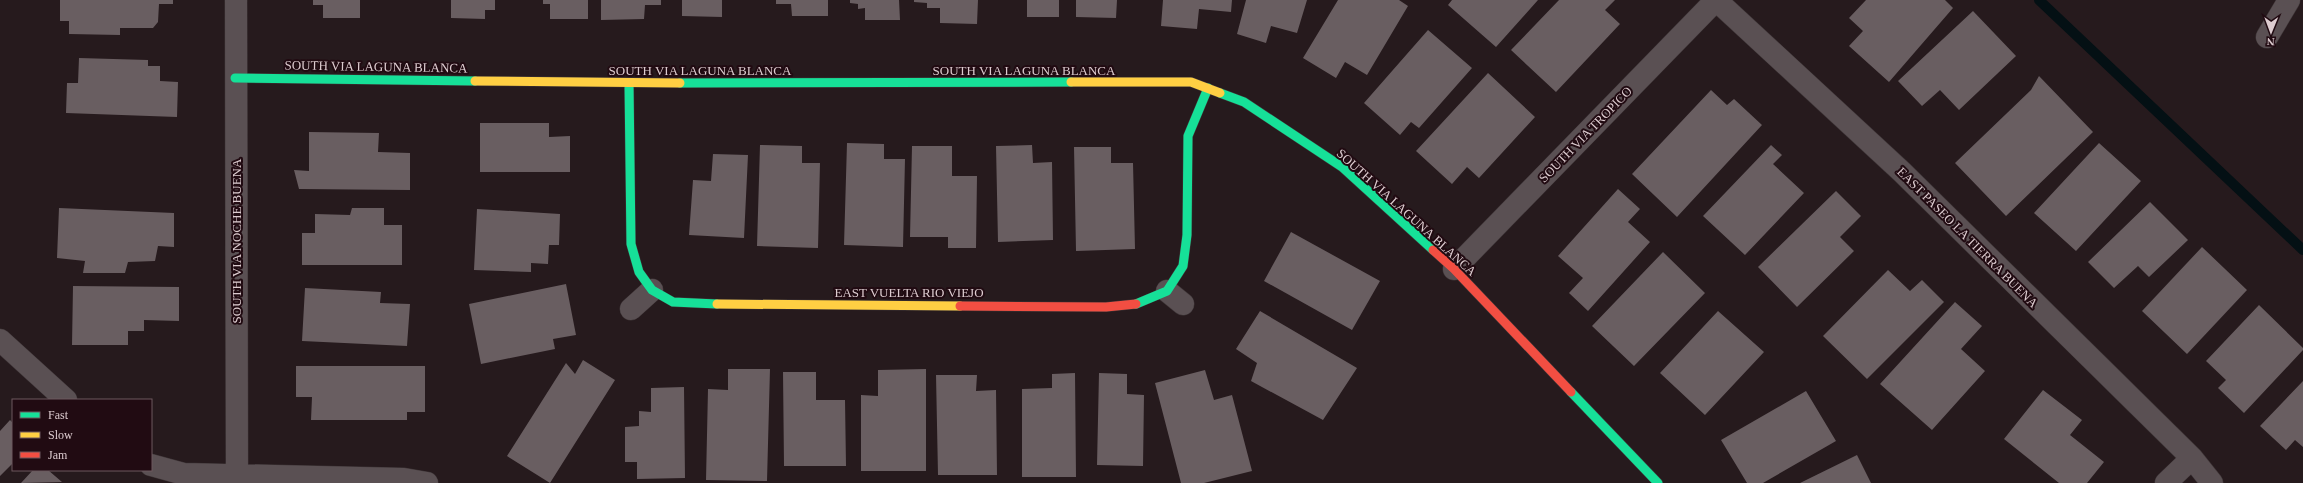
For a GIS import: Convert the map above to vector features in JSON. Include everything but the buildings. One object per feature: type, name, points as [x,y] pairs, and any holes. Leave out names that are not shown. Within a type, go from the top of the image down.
[{"type":"street","name":"SOUTH VIA NOCHE BUENA","points":[[236,0],[237,480]]},
{"type":"street","name":"SOUTH VIA TROPICO","points":[[1454,268],[1716,0]]},
{"type":"street","name":"EAST PASEO LA TIERRA BUENA","points":[[1716,0],[1902,172],[2192,458],[2212,483]]},
{"type":"street","points":[[2267,37],[2289,0]]},
{"type":"street","name":"SOUTH VIA LAGUNA BLANCA","points":[[235,78],[629,83],[1192,82],[1244,102],[1342,167],[1454,268],[1658,483]]},
{"type":"street","name":"EAST VUELTA RIO VIEJO","points":[[629,83],[631,244],[639,272],[652,290],[673,302],[706,304],[1106,307],[1175,298],[1183,266],[1187,235],[1188,136],[1208,88]]},
{"type":"street","points":[[631,309],[652,290]]},
{"type":"street","points":[[0,340],[65,399]]},
{"type":"street","points":[[2166,483],[2192,458]]},
{"type":"street","points":[[152,465],[184,474],[237,480],[404,479],[427,483]]},
{"type":"waterway","points":[[2039,0],[2303,250]]},
{"type":"traffic: fast","points":[[235,78],[475,81]]},
{"type":"traffic: fast","points":[[680,83],[1071,82]]},
{"type":"traffic: fast","points":[[629,83],[631,244],[639,272],[652,290],[673,302],[717,304]]},
{"type":"traffic: fast","points":[[1136,304],[1167,291],[1183,266],[1187,235],[1188,136],[1208,88]]},
{"type":"traffic: fast","points":[[1220,93],[1244,102],[1342,167],[1433,250]]},
{"type":"traffic: fast","points":[[1571,392],[1658,483]]},
{"type":"traffic: slow","points":[[475,81],[680,83]]},
{"type":"traffic: slow","points":[[1071,82],[1191,82],[1220,93]]},
{"type":"traffic: slow","points":[[717,304],[960,306]]},
{"type":"traffic: jam","points":[[1433,250],[1454,269],[1571,392]]},
{"type":"traffic: jam","points":[[960,306],[1106,307],[1136,304]]}]
